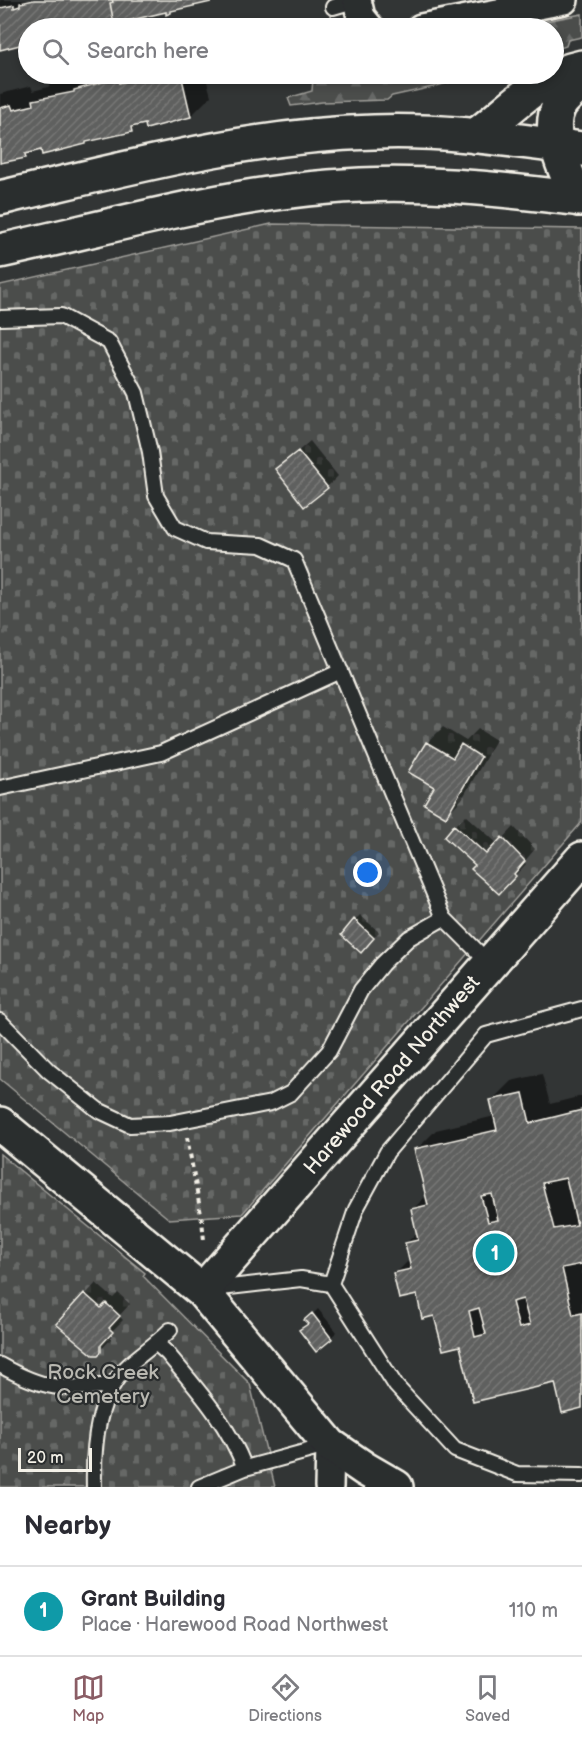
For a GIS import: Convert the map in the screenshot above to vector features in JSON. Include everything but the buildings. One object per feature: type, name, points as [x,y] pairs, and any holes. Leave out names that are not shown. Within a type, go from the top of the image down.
[{"type":"main road","points":[[564,72],[582,67]]},
{"type":"main road","points":[[475,136],[540,84]]},
{"type":"main road","points":[[581,199],[566,171],[570,147],[554,125],[559,105],[582,84]]},
{"type":"main road","points":[[0,198],[200,152],[270,140],[406,131],[570,147]]},
{"type":"main road","points":[[0,251],[217,202],[329,187],[438,184],[581,199]]},
{"type":"main road","name":"Harewood Road Northwest","points":[[202,1291],[582,859]]},
{"type":"main road","points":[[0,1124],[202,1291],[330,1445],[396,1487]]},
{"type":"street","points":[[458,18],[507,5],[564,0]]},
{"type":"street","points":[[329,1487],[330,1445]]},
{"type":"lane","points":[[0,318],[61,316],[109,342],[136,393],[150,452],[156,496],[175,528],[206,542],[261,544],[294,560],[444,918],[490,964]]},
{"type":"lane","points":[[0,788],[160,753],[341,671]]},
{"type":"lane","points":[[0,1021],[49,1071],[98,1110],[130,1125],[170,1123],[271,1103],[291,1093],[329,1051],[361,990],[382,964],[409,938],[444,918]]},
{"type":"lane","points":[[331,1284],[356,1209],[387,1152],[486,1035],[582,1009]]},
{"type":"lane","points":[[202,1291],[301,1280],[331,1284],[396,1386],[455,1450],[517,1474],[582,1475]]},
{"type":"lane","points":[[94,1487],[93,1464],[98,1427],[111,1385],[130,1363],[157,1344],[170,1329]]},
{"type":"lane","points":[[157,1344],[167,1353],[223,1422],[245,1468]]},
{"type":"lane","points":[[0,1365],[48,1387],[74,1389],[111,1385]]},
{"type":"lane","points":[[199,1487],[245,1468],[330,1445]]},
{"type":"path","points":[[186,1132],[204,1240]]},
{"type":"green space","points":[[582,14],[582,37],[568,40],[564,47],[564,18],[561,18]]},
{"type":"green space","points":[[313,84],[443,84],[392,96],[387,100],[322,102],[291,106],[288,98],[312,91]]},
{"type":"green space","points":[[271,224],[582,229],[582,822],[242,1214],[169,1219],[0,1079],[0,285]]},
{"type":"green space","name":"Rock Creek Cemetery","points":[[0,1154],[145,1273],[143,1276],[250,1384],[275,1487],[0,1487]]},
{"type":"place","name":"Grant Building","points":[[495,1253]]}]
